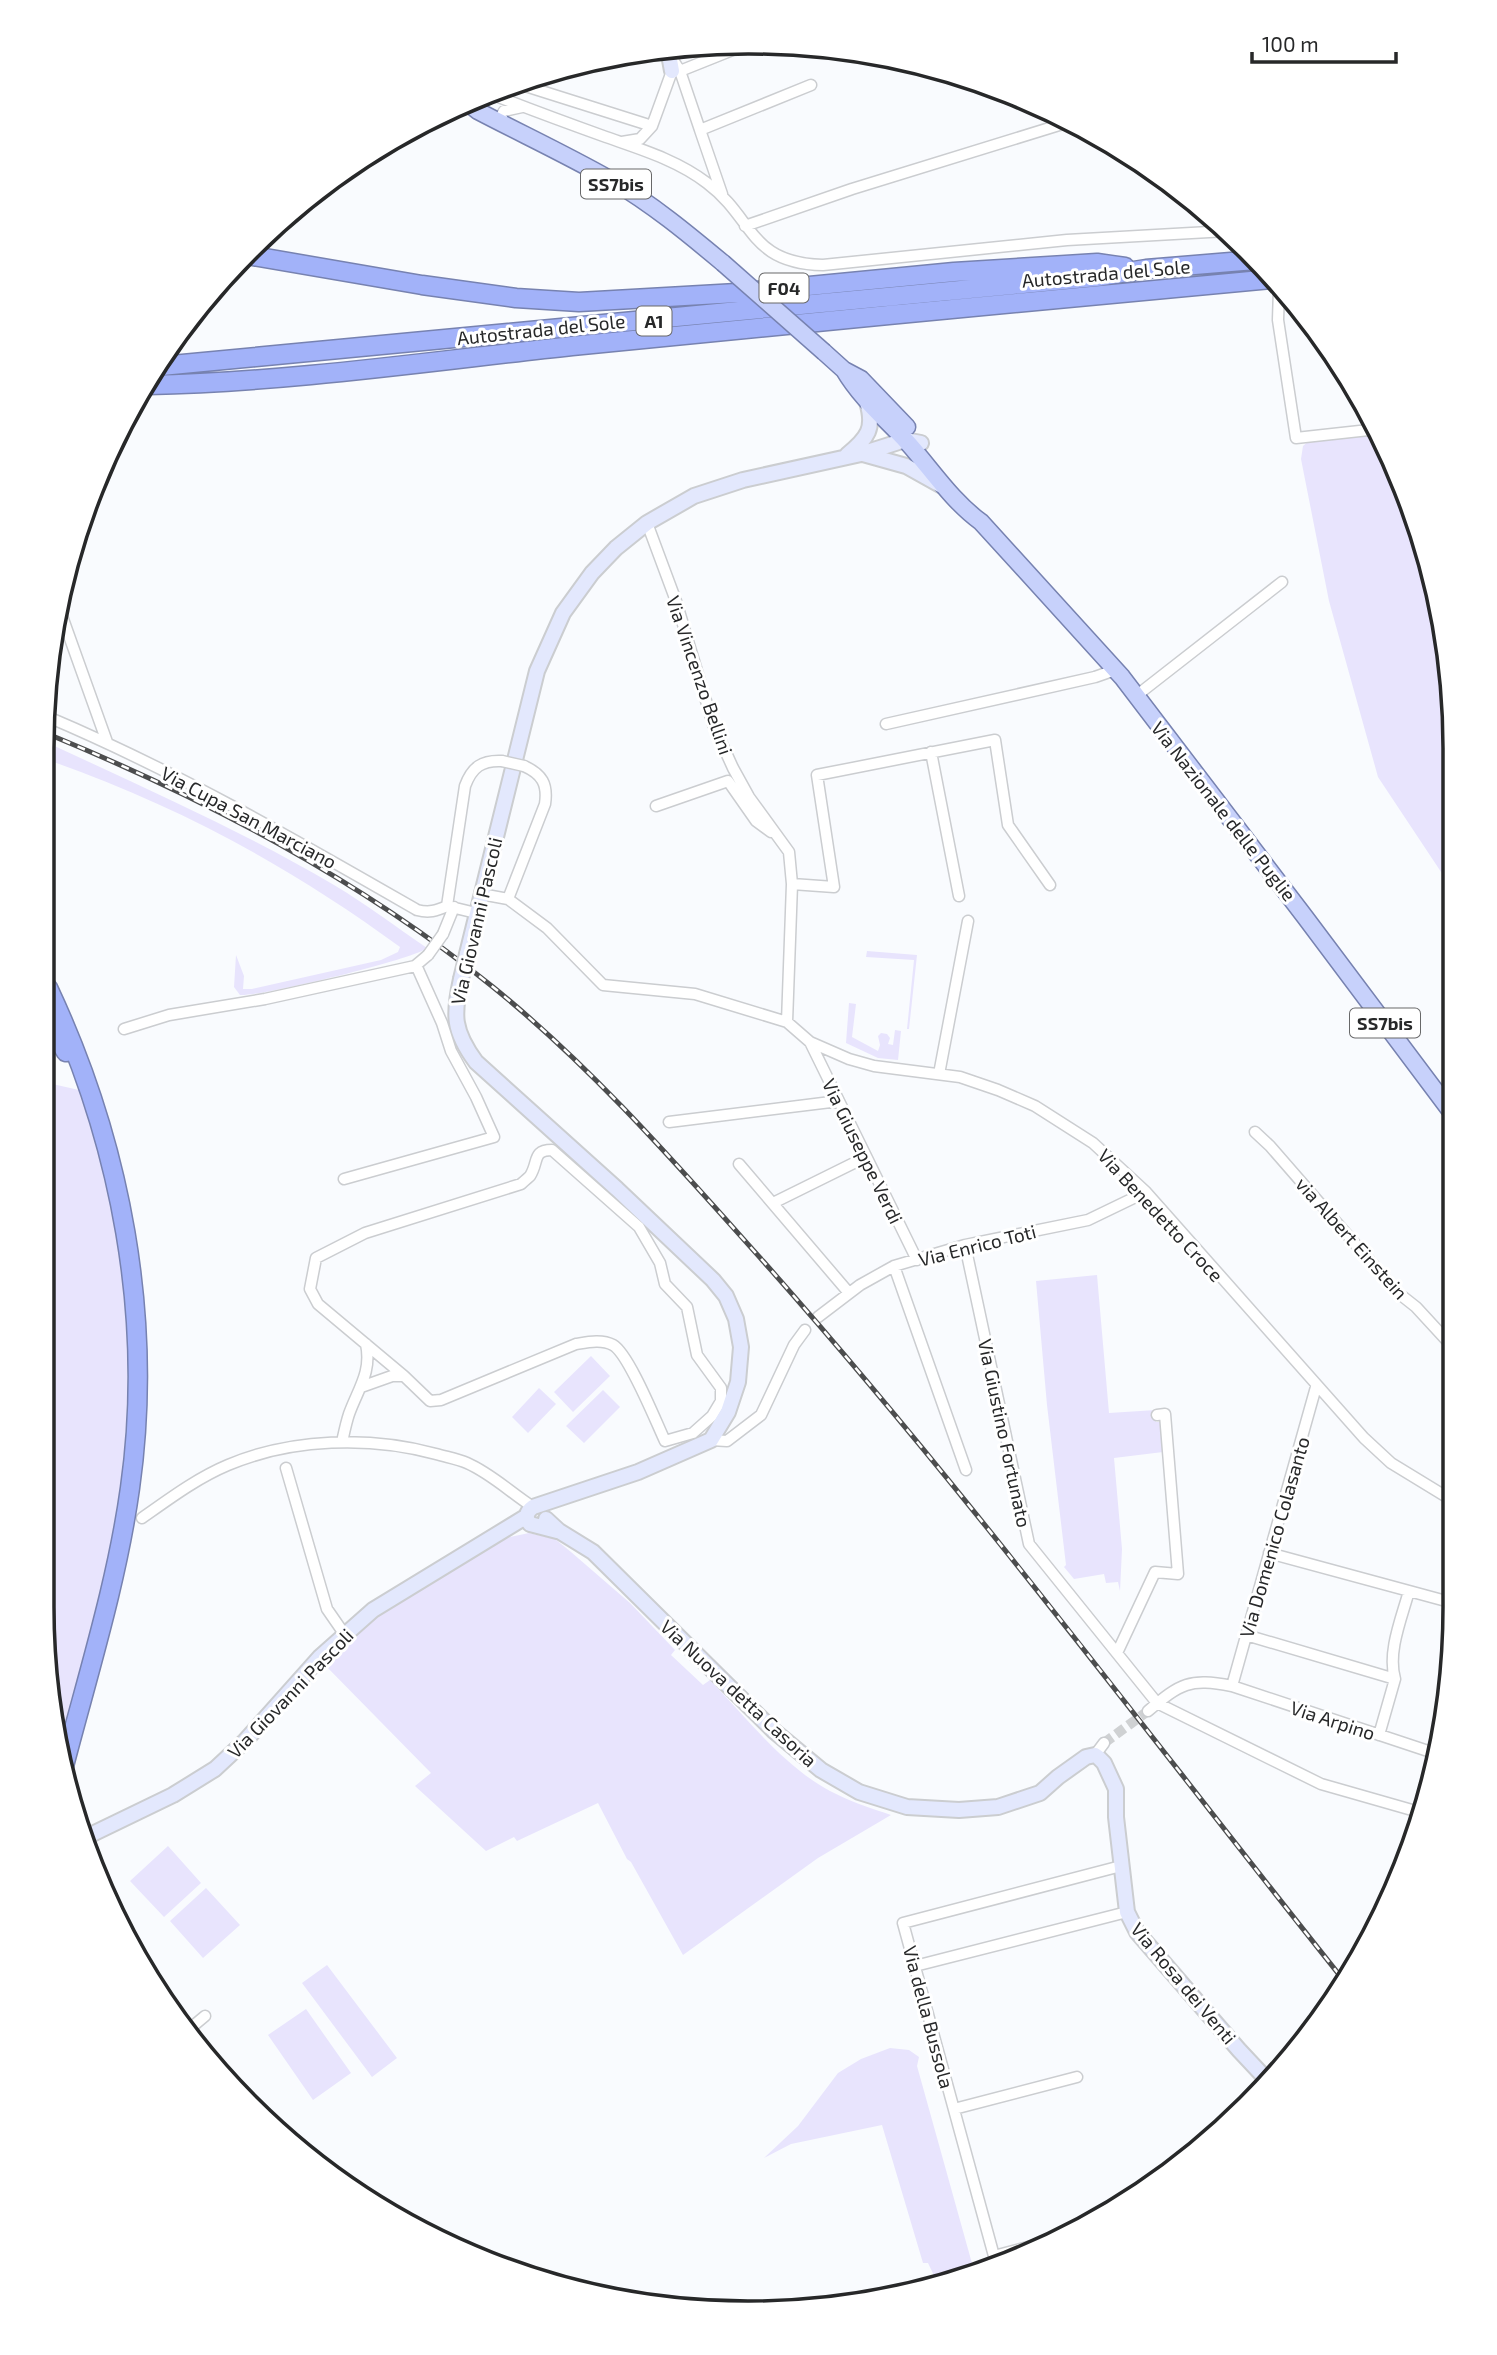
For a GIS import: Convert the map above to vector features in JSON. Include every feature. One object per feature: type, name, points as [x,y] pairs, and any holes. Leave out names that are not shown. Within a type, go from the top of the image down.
[{"type":"highway","name":"F04","points":[[259,257],[422,285],[516,298],[579,302],[670,298],[954,272],[1097,263],[1146,270]]},
{"type":"highway","name":"Autostrada del Sole","points":[[170,365],[633,323],[1242,261]]},
{"type":"highway","name":"Autostrada del Sole","points":[[157,385],[375,368],[781,325],[1264,285]]},
{"type":"highway","points":[[155,388],[170,385]]},
{"type":"highway","points":[[54,1002],[93,1098],[115,1177],[132,1276],[137,1330],[135,1442],[130,1490],[119,1547],[69,1746]]},
{"type":"highway","points":[[54,1032],[93,1098]]},
{"type":"main road","name":"Via Nazionale delle Puglie","points":[[477,110],[628,191],[660,212],[723,263],[844,370],[862,379],[963,509],[981,522],[1136,695],[1443,1101]]},
{"type":"main road","name":"Via Nazionale delle Puglie","points":[[844,370],[867,402],[912,440],[972,502],[981,522]]},
{"type":"street","points":[[672,62],[695,57]]},
{"type":"street","points":[[621,142],[640,139],[652,126],[672,62]]},
{"type":"street","points":[[672,62],[700,130],[723,198]]},
{"type":"street","points":[[700,130],[811,85]]},
{"type":"street","points":[[535,88],[652,126]]},
{"type":"street","points":[[503,99],[679,165],[708,184],[723,198],[757,241],[782,258],[795,262],[823,265],[1067,240],[1211,232]]},
{"type":"street","points":[[498,122],[505,111],[522,107]]},
{"type":"street","points":[[745,226],[852,189],[1056,126]]},
{"type":"street","points":[[1279,302],[1278,320],[1296,439],[1366,431]]},
{"type":"street","points":[[846,456],[870,430],[871,414],[867,402]]},
{"type":"street","points":[[861,454],[912,440]]},
{"type":"street","points":[[880,458],[898,453],[912,440]]},
{"type":"street","points":[[861,454],[917,471],[947,490]]},
{"type":"street","name":"Via Giovanni Pascoli","points":[[93,1834],[173,1796],[215,1769],[245,1741],[320,1657],[373,1610],[491,1537],[569,1496],[638,1472],[711,1440],[728,1412],[738,1382],[741,1347],[736,1319],[726,1296],[713,1280],[634,1205],[476,1062],[462,1041],[455,1019],[476,912],[530,694],[545,649],[563,613],[592,573],[617,548],[647,523],[694,496],[718,487],[861,454]]},
{"type":"street","name":"Via Vincenzo Bellini","points":[[647,523],[676,601],[713,724],[749,796],[789,852],[792,884],[788,1022]]},
{"type":"street","points":[[1136,695],[1282,582]]},
{"type":"street","points":[[66,626],[107,742]]},
{"type":"street","points":[[886,724],[1095,677],[1115,670]]},
{"type":"street","name":"Via Cupa San Marciano","points":[[55,721],[107,742],[275,829],[417,910],[428,913],[451,906],[476,912]]},
{"type":"street","points":[[792,884],[834,887],[817,775],[995,740],[1008,825],[1050,886]]},
{"type":"street","points":[[932,752],[959,896]]},
{"type":"street","points":[[124,1029],[169,1015],[265,999],[416,965],[428,955],[443,934],[451,906],[465,786],[468,777],[482,762],[502,761],[524,766],[543,780],[547,788],[545,804],[508,899]]},
{"type":"street","points":[[656,806],[729,781],[756,821],[778,836]]},
{"type":"street","name":"Via Benedetto Croce","points":[[481,894],[508,899],[547,928],[603,985],[695,994],[788,1022],[810,1042],[849,1059],[874,1066],[960,1077],[1035,1106],[1094,1143],[1146,1192],[1364,1438],[1391,1463],[1443,1495]]},
{"type":"street","points":[[939,1074],[968,921]]},
{"type":"street","points":[[344,1179],[494,1137],[477,1097],[451,1051],[442,1023],[416,965]]},
{"type":"street","name":"Via Giuseppe Verdi","points":[[810,1042],[917,1260]]},
{"type":"street","points":[[669,1122],[839,1101]]},
{"type":"street","name":"via Albert Einstein","points":[[1255,1132],[1397,1292],[1416,1307],[1443,1336]]},
{"type":"street","points":[[543,1150],[552,1150],[639,1227],[660,1263],[665,1284],[687,1307],[697,1355],[721,1388],[721,1401],[712,1416],[693,1433],[665,1441],[625,1358],[614,1345],[596,1341],[576,1344],[441,1401],[430,1401],[404,1376],[318,1304],[310,1290],[316,1258],[365,1233],[521,1184],[530,1176],[538,1154],[543,1150]]},
{"type":"street","points":[[773,1203],[866,1157]]},
{"type":"street","points":[[739,1164],[849,1293]]},
{"type":"street","name":"Via Enrico Toti","points":[[818,1317],[849,1293],[894,1266],[965,1245],[1088,1220],[1146,1192]]},
{"type":"street","name":"Via Giustino Fortunato","points":[[965,1245],[1029,1545],[1157,1703]]},
{"type":"street","points":[[894,1266],[966,1470]]},
{"type":"street","points":[[711,1440],[727,1441],[761,1415],[793,1345],[805,1330]]},
{"type":"street","points":[[342,1442],[349,1415],[368,1370],[366,1344]]},
{"type":"street","points":[[361,1387],[384,1378],[404,1376]]},
{"type":"street","name":"Via Domenico Colasanto","points":[[1232,1686],[1316,1387]]},
{"type":"street","points":[[1117,1653],[1155,1572],[1178,1574],[1165,1414],[1157,1415]]},
{"type":"street","points":[[142,1518],[184,1489],[227,1465],[272,1451],[342,1442],[373,1443],[424,1451],[466,1462],[492,1476],[534,1514]]},
{"type":"street","points":[[286,1468],[327,1609],[345,1635]]},
{"type":"street","name":"Via Nuova detta Casoria","points":[[534,1514],[593,1552],[774,1731],[827,1775],[859,1792],[906,1807],[959,1810],[998,1807],[1040,1793],[1058,1777],[1100,1749]]},
{"type":"street","points":[[1269,1553],[1443,1600]]},
{"type":"street","points":[[1379,1735],[1395,1679],[1392,1670],[1397,1633],[1409,1591]]},
{"type":"street","points":[[1246,1635],[1395,1679]]},
{"type":"street","name":"Via Arpino","points":[[1148,1711],[1168,1693],[1188,1684],[1206,1681],[1232,1686],[1427,1752]]},
{"type":"street","points":[[1157,1703],[1321,1784],[1412,1810]]},
{"type":"street","name":"Via Rosa dei Venti","points":[[1100,1749],[1116,1789],[1116,1817],[1127,1912],[1137,1932],[1261,2074]]},
{"type":"street","name":"Via della Bussola","points":[[994,2256],[903,1923],[1121,1866]]},
{"type":"street","points":[[915,1966],[1127,1912]]},
{"type":"street","points":[[195,2025],[205,2016]]},
{"type":"street","points":[[954,2109],[1077,2077]]},
{"type":"shaded area","points":[[1367,434],[1406,525],[1419,569],[1437,658],[1443,748],[1443,875],[1378,777],[1329,601],[1301,459],[1303,446],[1311,439]]},
{"type":"shaded area","points":[[54,746],[264,846],[358,900],[427,948],[336,976],[240,995],[234,987],[236,955],[244,976],[243,989],[252,989],[381,960],[398,952],[400,947],[317,890],[232,840],[96,778],[54,762]]},
{"type":"shaded area","points":[[867,951],[917,955],[909,1029],[914,960],[866,957]]},
{"type":"shaded area","points":[[849,1003],[856,1004],[852,1037],[878,1051],[878,1036],[881,1033],[887,1034],[890,1038],[888,1044],[893,1045],[895,1030],[901,1031],[898,1060],[878,1058],[846,1043]]},
{"type":"shaded area","points":[[54,1084],[79,1090],[109,1196],[125,1303],[127,1411],[123,1466],[114,1533],[65,1727],[60,1697],[54,1606]]},
{"type":"shaded area","points":[[1097,1275],[1109,1413],[1156,1410],[1156,1422],[1161,1422],[1163,1452],[1114,1458],[1122,1549],[1120,1591],[1118,1582],[1106,1583],[1104,1574],[1074,1579],[1064,1567],[1066,1565],[1036,1281]]},
{"type":"shaded area","points":[[591,1356],[610,1376],[573,1412],[554,1392]]},
{"type":"shaded area","points":[[539,1388],[556,1404],[528,1433],[512,1417]]},
{"type":"shaded area","points":[[603,1390],[620,1407],[584,1443],[566,1426]]},
{"type":"shaded area","points":[[529,1533],[555,1539],[630,1603],[675,1650],[671,1655],[703,1685],[710,1680],[796,1768],[837,1795],[891,1815],[818,1858],[683,1955],[598,1803],[517,1841],[514,1837],[486,1851],[415,1786],[431,1773],[322,1662],[377,1614],[493,1544]]},
{"type":"shaded area","points":[[168,1846],[201,1883],[164,1917],[130,1881]]},
{"type":"shaded area","points":[[206,1888],[240,1925],[203,1958],[170,1921]]},
{"type":"shaded area","points":[[327,1965],[397,2058],[372,2077],[302,1983]]},
{"type":"shaded area","points":[[306,2009],[351,2073],[313,2100],[268,2035]]},
{"type":"shaded area","points":[[890,2048],[909,2050],[919,2057],[917,2066],[972,2264],[934,2275],[928,2263],[923,2263],[882,2125],[791,2144],[764,2158],[798,2126],[838,2073],[861,2059]]},
{"type":"tunnel","points":[[1104,1743],[1148,1711]]},
{"type":"railway","points":[[54,737],[223,814],[335,877],[442,948],[493,987],[565,1050],[699,1189],[839,1348],[1058,1617],[1338,1973]]}]
